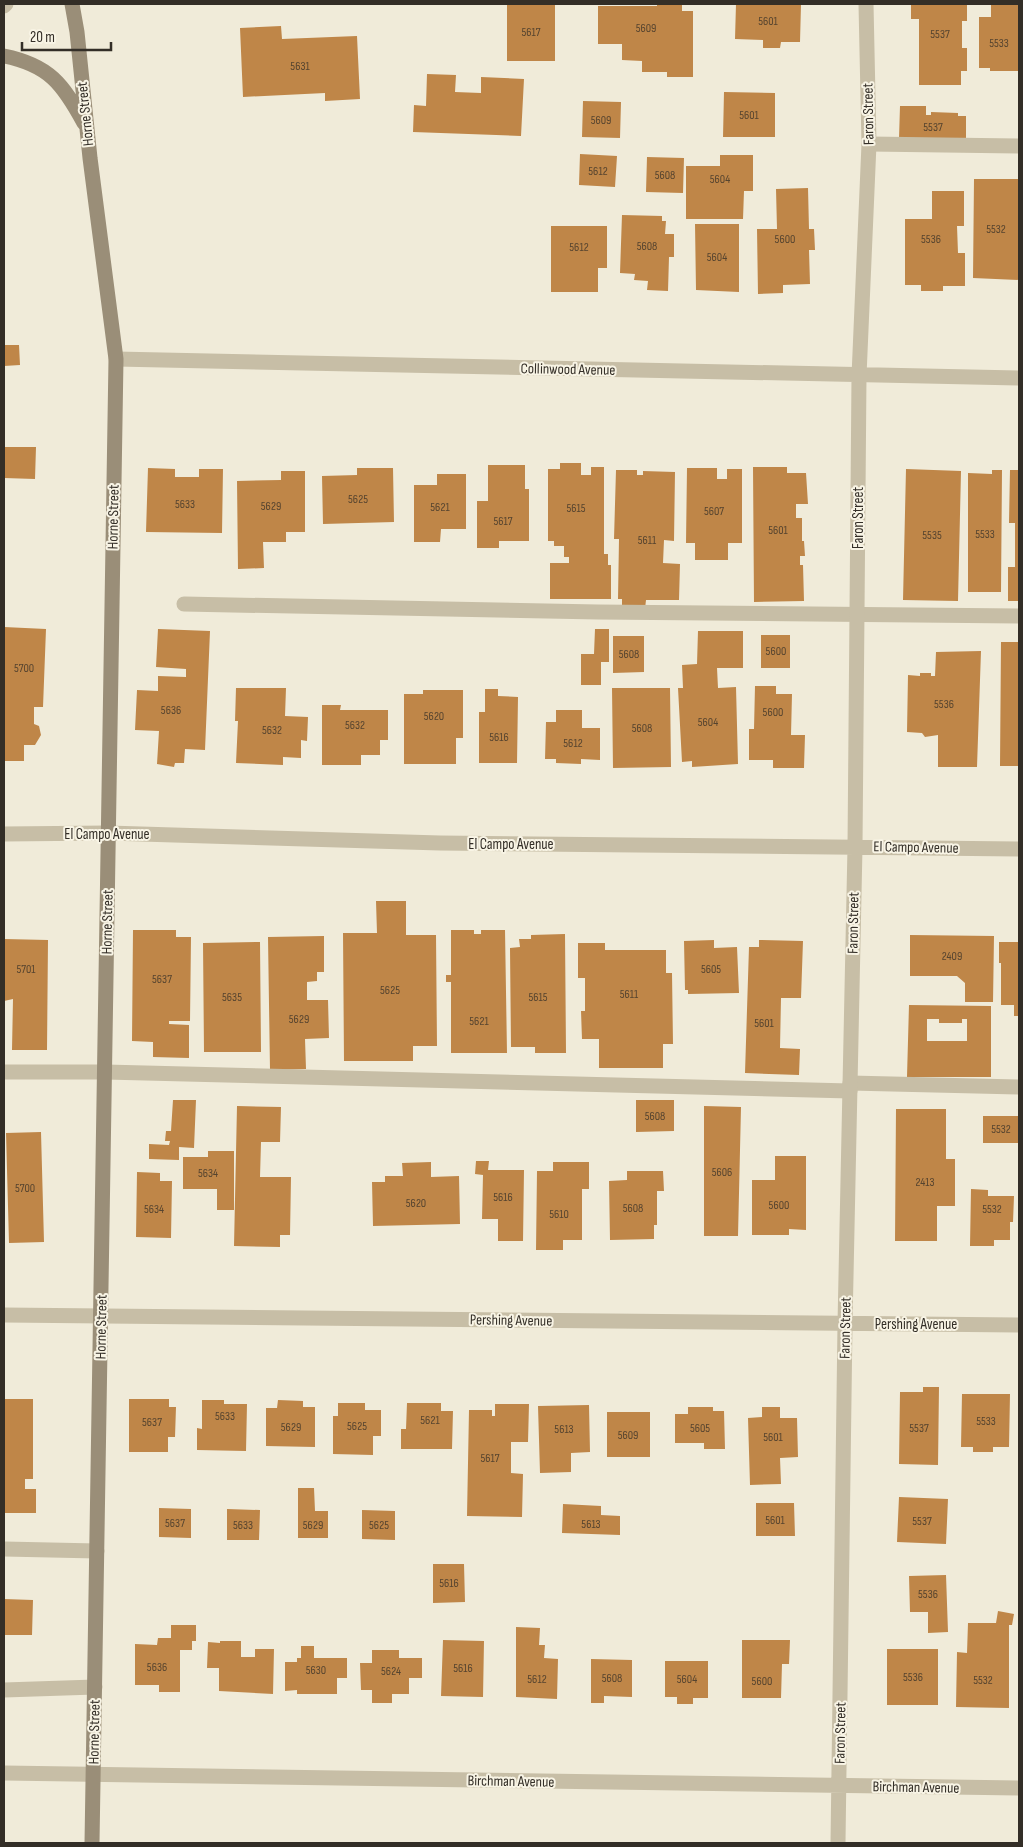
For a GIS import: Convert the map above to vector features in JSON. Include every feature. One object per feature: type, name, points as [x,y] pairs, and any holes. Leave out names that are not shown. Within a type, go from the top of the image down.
[{"type":"street","name":"Horne Street","points":[[72,4],[77,32],[87,129],[116,359],[92,1843]]},
{"type":"street","name":"Faron Street","points":[[838,1843],[845,1324],[855,847],[859,376],[868,144],[866,4]]},
{"type":"street","points":[[4,56],[23,60],[47,71],[72,100],[87,129]]},
{"type":"street","points":[[868,144],[1019,146]]},
{"type":"street","name":"Collinwood Avenue","points":[[116,359],[1019,378]]},
{"type":"street","points":[[184,604],[598,612],[1019,616]]},
{"type":"street","name":"El Campo Avenue","points":[[4,834],[108,833],[440,843],[1019,848]]},
{"type":"street","points":[[4,1072],[105,1072],[850,1087],[1019,1087]]},
{"type":"street","name":"Pershing Avenue","points":[[4,1315],[1019,1325]]},
{"type":"street","points":[[4,1549],[97,1551]]},
{"type":"street","points":[[4,1690],[95,1687]]},
{"type":"street","name":"Birchman Avenue","points":[[4,1773],[839,1787],[1019,1788]]},
{"type":"building","points":[[507,4],[555,4],[555,61],[507,61]]},
{"type":"building","points":[[657,4],[682,4],[682,11],[693,11],[693,77],[667,77],[667,72],[642,72],[642,61],[622,60],[622,44],[598,44],[598,6],[657,6]]},
{"type":"building","points":[[736,4],[801,4],[800,42],[781,42],[780,48],[763,48],[763,40],[735,39]]},
{"type":"building","points":[[911,4],[967,4],[967,21],[962,21],[962,48],[967,48],[967,71],[961,71],[961,85],[919,85],[919,19],[911,19]]},
{"type":"building","points":[[991,4],[1019,4],[1019,71],[990,71],[990,68],[979,68],[979,17],[991,17]]},
{"type":"building","points":[[281,26],[282,39],[357,36],[360,99],[325,101],[325,93],[243,97],[240,28]]},
{"type":"building","points":[[427,74],[456,75],[455,92],[481,93],[481,77],[524,79],[521,136],[413,132],[414,105],[426,106]]},
{"type":"building","points":[[724,92],[775,93],[775,137],[723,137]]},
{"type":"building","points":[[583,101],[621,102],[620,138],[582,137]]},
{"type":"building","points":[[900,106],[926,106],[926,115],[931,115],[931,112],[958,113],[958,116],[966,116],[966,140],[899,139]]},
{"type":"building","points":[[580,154],[617,156],[615,187],[579,185]]},
{"type":"building","points":[[720,155],[753,155],[753,191],[744,191],[743,219],[686,219],[686,166],[720,166]]},
{"type":"building","points":[[647,157],[684,158],[683,193],[646,192]]},
{"type":"building","points":[[974,179],[1019,179],[1019,280],[973,278]]},
{"type":"building","points":[[808,188],[809,229],[814,229],[815,250],[809,250],[810,284],[783,285],[783,293],[758,294],[757,229],[777,229],[776,189]]},
{"type":"building","points":[[932,191],[964,191],[964,226],[957,226],[958,253],[965,253],[965,286],[943,286],[943,291],[921,291],[921,285],[905,285],[905,219],[932,219]]},
{"type":"building","points":[[622,215],[662,216],[662,221],[666,221],[665,234],[674,234],[674,257],[669,257],[668,291],[647,290],[648,281],[634,280],[635,274],[620,273]]},
{"type":"building","points":[[695,224],[739,224],[739,292],[696,290]]},
{"type":"building","points":[[551,226],[607,226],[607,268],[598,268],[598,292],[551,292]]},
{"type":"building","points":[[4,345],[19,345],[20,365],[4,366]]},
{"type":"building","points":[[4,447],[36,447],[35,479],[4,478]]},
{"type":"building","points":[[560,463],[581,463],[581,475],[591,475],[591,467],[604,467],[604,554],[608,554],[608,565],[611,565],[611,599],[550,599],[550,563],[569,563],[569,557],[564,557],[564,546],[554,546],[554,541],[548,541],[548,469],[560,469]]},
{"type":"building","points":[[488,465],[525,465],[525,489],[529,489],[529,541],[499,541],[499,548],[477,548],[477,501],[488,501]]},
{"type":"building","points":[[753,467],[787,467],[787,473],[806,473],[808,504],[796,504],[796,518],[802,518],[802,541],[804,541],[805,556],[800,556],[800,565],[803,565],[804,601],[754,602]]},
{"type":"building","points":[[148,468],[175,469],[175,477],[199,477],[199,469],[223,469],[222,533],[146,532]]},
{"type":"building","points":[[357,468],[393,468],[394,522],[323,524],[322,476],[357,475]]},
{"type":"building","points":[[687,468],[717,468],[717,479],[727,479],[727,469],[742,469],[742,543],[728,543],[728,560],[695,560],[695,543],[686,543]]},
{"type":"building","points":[[906,469],[961,471],[958,601],[903,600]]},
{"type":"building","points":[[616,470],[637,470],[637,475],[643,475],[643,471],[675,472],[674,541],[664,540],[663,563],[680,564],[679,600],[646,600],[645,609],[622,608],[622,599],[618,599],[619,539],[614,539]]},
{"type":"building","points":[[992,470],[1002,470],[1001,592],[968,592],[968,473],[992,474]]},
{"type":"building","points":[[1010,470],[1019,470],[1019,601],[1008,601],[1008,567],[1015,567],[1015,523],[1009,523]]},
{"type":"building","points":[[281,471],[305,471],[305,532],[286,532],[286,542],[263,542],[264,568],[238,569],[237,481],[281,480]]},
{"type":"building","points":[[437,474],[466,474],[466,529],[441,529],[440,542],[414,542],[414,485],[437,485]]},
{"type":"building","points":[[4,627],[46,629],[43,707],[34,707],[34,724],[39,726],[41,735],[35,745],[24,745],[24,761],[4,761]]},
{"type":"building","points":[[158,629],[210,631],[205,750],[185,749],[184,763],[175,763],[174,767],[157,764],[159,731],[135,730],[137,690],[158,691],[158,676],[186,677],[186,669],[156,667]]},
{"type":"building","points":[[595,629],[609,629],[609,662],[601,662],[601,685],[581,685],[581,654],[594,654]]},
{"type":"building","points":[[698,631],[743,631],[743,668],[717,668],[718,688],[736,687],[738,764],[692,767],[692,761],[682,762],[678,688],[683,688],[682,665],[697,664]]},
{"type":"building","points":[[761,635],[790,635],[790,668],[761,668]]},
{"type":"building","points":[[613,636],[644,636],[644,672],[613,673]]},
{"type":"building","points":[[1001,642],[1019,642],[1019,766],[1000,766]]},
{"type":"building","points":[[981,651],[977,767],[938,767],[938,735],[925,737],[922,733],[907,732],[908,675],[920,676],[920,673],[931,673],[931,676],[935,676],[936,652]]},
{"type":"building","points":[[755,686],[776,686],[776,694],[792,694],[791,735],[805,735],[804,768],[773,768],[773,760],[749,760],[749,729],[754,729]]},
{"type":"building","points":[[236,688],[286,688],[285,716],[308,717],[307,741],[301,740],[301,758],[283,757],[283,765],[236,763],[238,721],[235,721]]},
{"type":"building","points":[[612,688],[670,688],[671,767],[613,768]]},
{"type":"building","points":[[485,689],[498,689],[498,696],[518,697],[517,763],[479,763],[479,712],[485,712]]},
{"type":"building","points":[[423,690],[463,690],[463,738],[456,738],[456,764],[404,764],[404,694],[423,694]]},
{"type":"building","points":[[322,705],[341,705],[340,710],[388,710],[388,740],[380,740],[380,755],[361,755],[361,765],[322,765]]},
{"type":"building","points":[[556,710],[582,710],[582,728],[600,728],[600,760],[581,759],[581,764],[556,763],[556,759],[545,759],[546,722],[556,722]]},
{"type":"building","points":[[376,901],[406,901],[406,935],[436,935],[437,1046],[413,1046],[413,1061],[344,1061],[343,933],[377,933]]},
{"type":"building","points":[[133,930],[176,930],[176,937],[191,937],[190,1021],[169,1021],[169,1024],[189,1025],[189,1058],[153,1057],[153,1042],[132,1041]]},
{"type":"building","points":[[451,930],[474,930],[474,934],[481,934],[481,930],[505,930],[507,1053],[451,1053],[451,982],[446,982],[446,975],[451,975]]},
{"type":"building","points":[[565,934],[566,1053],[535,1053],[535,1047],[511,1047],[510,948],[520,947],[519,939],[531,939],[531,935]]},
{"type":"building","points":[[910,935],[994,936],[993,1002],[965,1002],[965,983],[957,976],[910,976]]},
{"type":"building","points":[[324,936],[324,972],[317,972],[317,981],[307,982],[307,1000],[328,1000],[329,1038],[305,1039],[306,1069],[270,1070],[268,937]]},
{"type":"building","points":[[4,939],[48,940],[47,1050],[12,1050],[13,999],[4,1001]]},
{"type":"building","points":[[714,940],[714,948],[737,947],[739,993],[688,994],[688,990],[685,990],[684,941]]},
{"type":"building","points":[[759,940],[803,941],[801,998],[781,998],[780,1048],[800,1049],[799,1075],[745,1073],[749,947],[759,947]]},
{"type":"building","points":[[260,942],[261,1052],[204,1052],[203,943]]},
{"type":"building","points":[[999,942],[1019,942],[1019,1016],[1014,1016],[1014,1005],[1001,1005]]},
{"type":"building","points":[[578,943],[605,943],[605,950],[666,950],[666,973],[672,973],[673,1044],[663,1044],[663,1068],[599,1068],[599,1039],[582,1039],[581,1011],[585,1011],[585,978],[578,978]]},
{"type":"building","points":[[909,1005],[991,1006],[991,1077],[907,1077]],"holes":[[[927,1019],[939,1019],[939,1023],[962,1023],[962,1019],[967,1019],[967,1041],[927,1041]]]},
{"type":"building","points":[[173,1100],[196,1100],[194,1148],[179,1147],[179,1160],[149,1159],[149,1144],[169,1145],[170,1141],[165,1141],[166,1131],[171,1131]]},
{"type":"building","points":[[636,1100],[674,1100],[674,1131],[636,1132]]},
{"type":"building","points":[[237,1106],[281,1107],[280,1142],[261,1142],[260,1177],[291,1177],[290,1235],[280,1235],[280,1247],[234,1246]]},
{"type":"building","points":[[704,1106],[741,1107],[738,1236],[704,1236]]},
{"type":"building","points":[[896,1109],[946,1109],[946,1159],[955,1159],[955,1206],[937,1206],[937,1241],[895,1241]]},
{"type":"building","points":[[983,1116],[1019,1116],[1019,1143],[983,1143]]},
{"type":"building","points":[[41,1132],[44,1242],[9,1243],[6,1133]]},
{"type":"building","points":[[208,1151],[234,1151],[234,1210],[217,1210],[217,1189],[183,1189],[183,1157],[208,1157]]},
{"type":"building","points":[[775,1156],[806,1156],[806,1230],[789,1229],[789,1235],[752,1235],[752,1180],[775,1180]]},
{"type":"building","points":[[476,1161],[489,1161],[488,1170],[524,1170],[523,1241],[498,1241],[498,1219],[482,1219],[483,1175],[475,1174]]},
{"type":"building","points":[[431,1162],[431,1177],[459,1176],[460,1224],[373,1226],[372,1182],[385,1182],[385,1176],[403,1176],[402,1163]]},
{"type":"building","points":[[553,1162],[589,1162],[589,1189],[582,1189],[582,1240],[563,1240],[563,1250],[536,1250],[537,1171],[553,1171]]},
{"type":"building","points":[[627,1171],[663,1171],[664,1191],[657,1191],[657,1225],[654,1225],[654,1239],[610,1240],[609,1181],[627,1180]]},
{"type":"building","points":[[137,1172],[160,1173],[160,1181],[172,1181],[171,1238],[136,1237]]},
{"type":"building","points":[[971,1189],[988,1190],[988,1196],[1014,1196],[1013,1222],[1010,1222],[1010,1240],[994,1240],[994,1246],[970,1246]]},
{"type":"building","points":[[923,1387],[939,1387],[938,1465],[899,1464],[900,1392],[923,1392]]},
{"type":"building","points":[[962,1394],[1010,1394],[1009,1447],[993,1447],[993,1452],[973,1452],[973,1447],[961,1447]]},
{"type":"building","points":[[4,1399],[33,1399],[33,1479],[25,1479],[25,1489],[36,1489],[36,1513],[4,1513]]},
{"type":"building","points":[[129,1399],[169,1399],[169,1407],[176,1407],[175,1437],[168,1437],[168,1452],[129,1452]]},
{"type":"building","points":[[202,1400],[224,1400],[224,1404],[247,1404],[246,1451],[197,1450],[197,1428],[202,1429]]},
{"type":"building","points":[[278,1400],[303,1401],[303,1407],[315,1407],[315,1447],[266,1446],[266,1408],[277,1408]]},
{"type":"building","points":[[338,1403],[365,1403],[365,1410],[381,1410],[381,1436],[373,1436],[373,1455],[333,1454],[333,1416],[338,1416]]},
{"type":"building","points":[[407,1403],[441,1403],[441,1411],[453,1411],[452,1449],[401,1449],[401,1429],[406,1429]]},
{"type":"building","points":[[495,1404],[529,1404],[528,1442],[511,1442],[511,1473],[523,1474],[522,1517],[467,1516],[469,1410],[492,1410],[492,1416],[495,1416]]},
{"type":"building","points":[[589,1405],[590,1452],[571,1453],[571,1472],[540,1473],[538,1406]]},
{"type":"building","points":[[688,1407],[713,1407],[713,1411],[724,1411],[725,1449],[704,1449],[704,1443],[675,1443],[675,1414],[688,1414]]},
{"type":"building","points":[[762,1407],[780,1407],[780,1418],[797,1418],[798,1457],[780,1458],[781,1484],[750,1485],[748,1418],[762,1417]]},
{"type":"building","points":[[607,1412],[650,1412],[650,1457],[607,1457]]},
{"type":"building","points":[[298,1488],[314,1488],[315,1511],[328,1511],[328,1538],[298,1538]]},
{"type":"building","points":[[899,1497],[948,1499],[946,1544],[897,1542]]},
{"type":"building","points":[[756,1503],[794,1503],[795,1536],[756,1536]]},
{"type":"building","points":[[563,1504],[601,1506],[601,1515],[620,1516],[620,1535],[562,1533]]},
{"type":"building","points":[[159,1508],[191,1509],[191,1538],[159,1537]]},
{"type":"building","points":[[227,1509],[260,1510],[259,1540],[227,1540]]},
{"type":"building","points":[[362,1510],[395,1511],[395,1540],[362,1539]]},
{"type":"building","points":[[433,1564],[464,1564],[465,1602],[433,1603]]},
{"type":"building","points":[[946,1575],[948,1632],[928,1633],[928,1612],[910,1612],[909,1576]]},
{"type":"building","points":[[4,1599],[33,1600],[32,1635],[4,1635]]},
{"type":"building","points":[[998,1611],[1014,1614],[1012,1625],[1009,1625],[1009,1708],[956,1707],[957,1652],[967,1653],[968,1623],[996,1623]]},
{"type":"building","points":[[171,1625],[196,1625],[196,1641],[192,1641],[192,1650],[180,1650],[180,1692],[159,1692],[159,1685],[135,1685],[135,1644],[157,1645],[158,1638],[171,1638]]},
{"type":"building","points":[[516,1627],[540,1628],[539,1645],[545,1645],[544,1658],[558,1659],[557,1699],[516,1697]]},
{"type":"building","points":[[443,1640],[484,1641],[483,1697],[441,1696]]},
{"type":"building","points":[[742,1640],[790,1640],[789,1664],[782,1664],[781,1698],[742,1698]]},
{"type":"building","points":[[220,1641],[241,1641],[241,1657],[255,1657],[255,1649],[274,1649],[273,1694],[219,1691],[219,1668],[207,1668],[208,1642],[220,1643]]},
{"type":"building","points":[[301,1646],[314,1646],[314,1658],[347,1658],[347,1678],[337,1678],[337,1694],[297,1694],[297,1690],[285,1691],[285,1662],[297,1662],[297,1658],[301,1658]]},
{"type":"building","points":[[887,1649],[938,1649],[938,1705],[887,1705]]},
{"type":"building","points":[[372,1650],[399,1650],[399,1658],[422,1658],[422,1678],[409,1678],[409,1694],[392,1694],[392,1703],[372,1703],[372,1690],[361,1690],[360,1663],[372,1663]]},
{"type":"building","points":[[591,1659],[632,1660],[632,1697],[604,1696],[604,1703],[591,1703]]},
{"type":"building","points":[[665,1661],[708,1661],[708,1698],[693,1698],[693,1704],[677,1704],[677,1697],[665,1697]]}]
